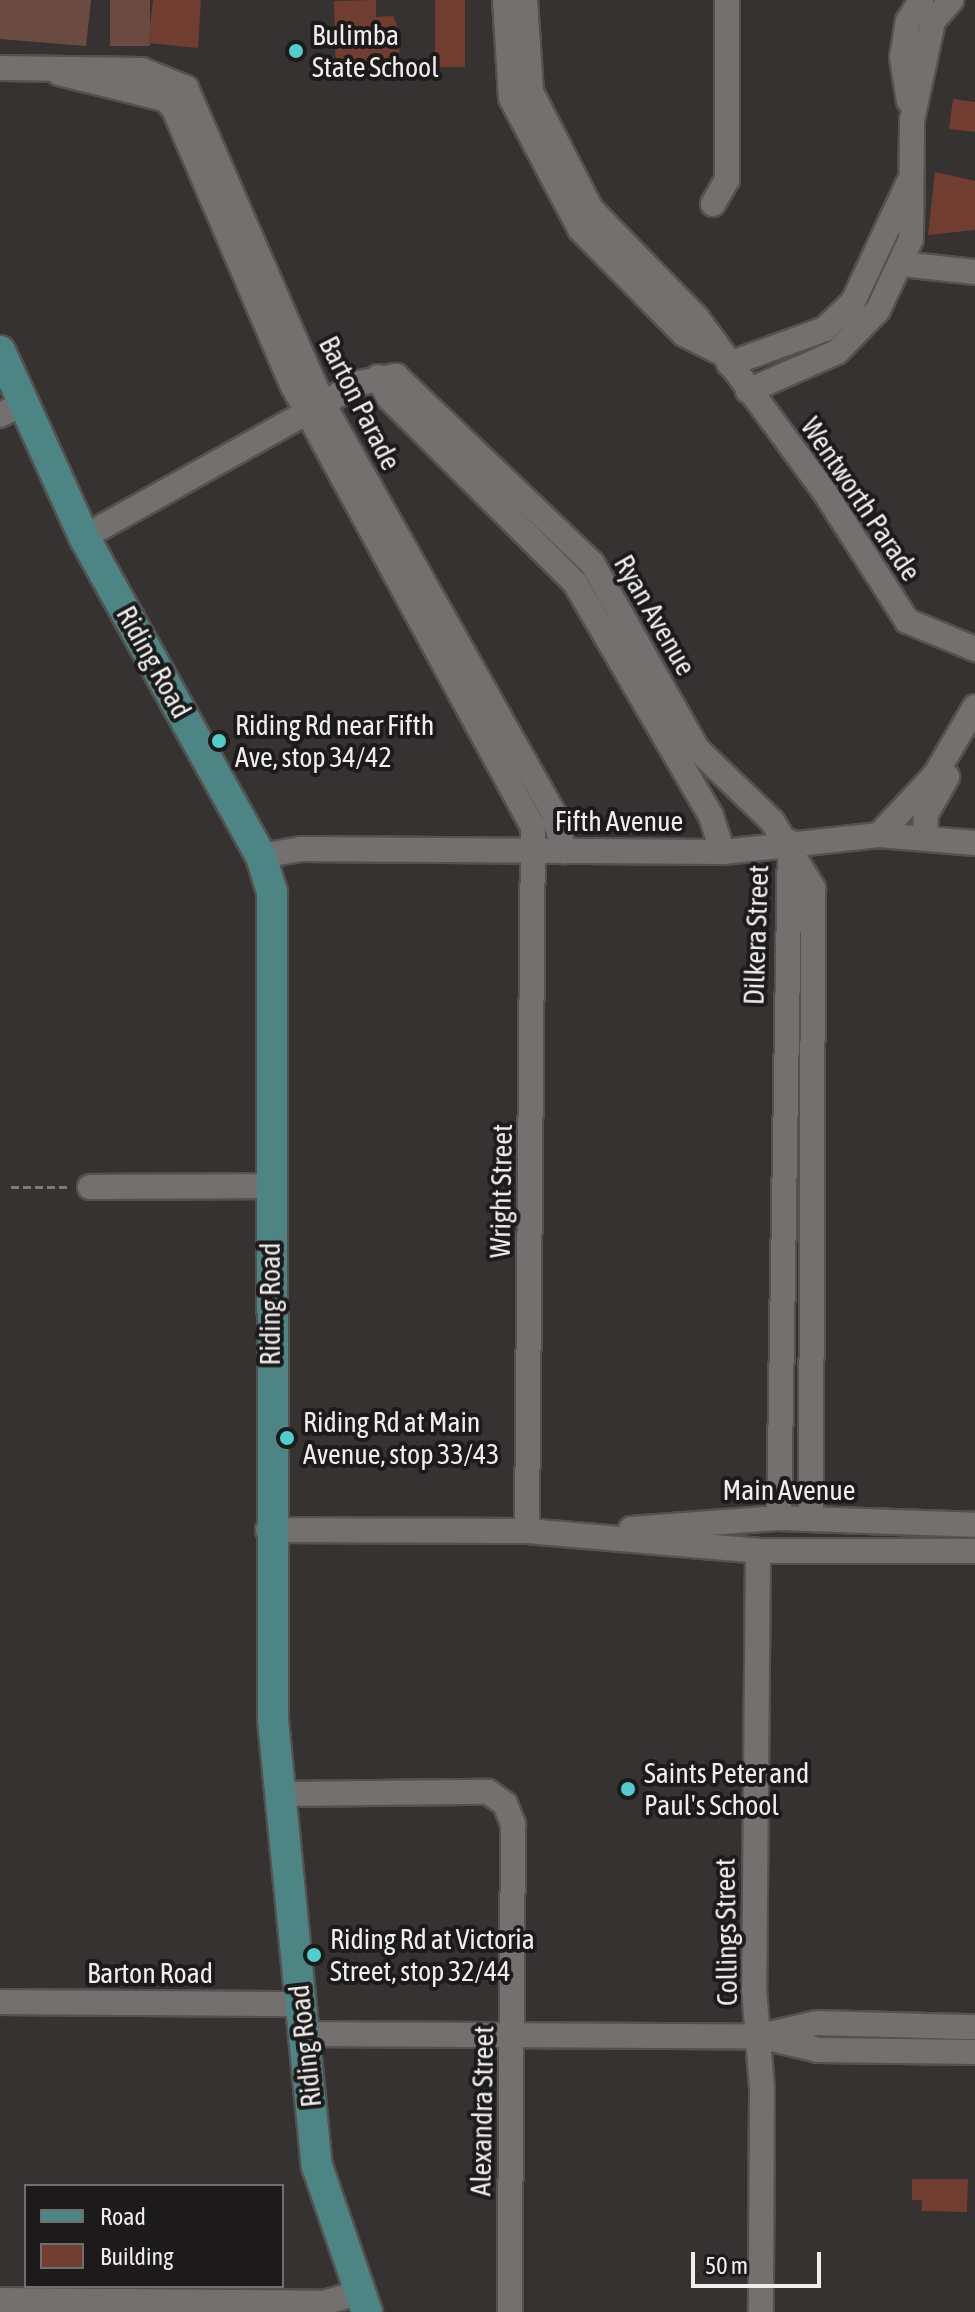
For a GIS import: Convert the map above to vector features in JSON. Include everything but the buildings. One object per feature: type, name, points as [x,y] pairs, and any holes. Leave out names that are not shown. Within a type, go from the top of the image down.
[{"type":"main road","name":"Riding Road","points":[[0,351],[12,410],[261,856],[276,935],[268,1530],[281,1794],[317,2166],[363,2302]]},
{"type":"street","name":"Wentworth Parade","points":[[505,0],[511,98],[580,229],[684,334],[724,358]]},
{"type":"street","name":"Wentworth Parade","points":[[525,0],[531,92],[591,209],[697,318],[824,491],[907,621],[975,649]]},
{"type":"street","points":[[713,204],[727,180],[727,0]]},
{"type":"street","points":[[912,120],[902,58],[908,21],[921,0]]},
{"type":"street","points":[[748,391],[837,352],[878,310],[902,264],[916,216],[909,182],[912,120],[933,21],[951,0]]},
{"type":"street","name":"Barton Parade","points":[[0,68],[59,73],[165,99],[174,109],[314,407],[523,806],[535,851]]},
{"type":"street","points":[[724,358],[825,329],[853,302],[909,182]]},
{"type":"street","points":[[902,264],[975,272]]},
{"type":"street","points":[[84,537],[314,407],[378,377]]},
{"type":"street","name":"Ryan Avenue","points":[[378,377],[406,382],[592,563],[698,750],[790,842]]},
{"type":"street","name":"Ryan Avenue","points":[[378,377],[389,398],[575,583],[711,816],[723,852]]},
{"type":"street","name":"Barton Parade","points":[[314,407],[553,812],[564,851]]},
{"type":"street","points":[[879,835],[935,775],[975,707]]},
{"type":"street","points":[[925,837],[937,790],[975,740]]},
{"type":"street","name":"Fifth Avenue","points":[[261,856],[301,849],[723,852],[790,842],[879,835],[975,843]]},
{"type":"street","name":"Dilkera Street","points":[[779,1518],[790,842]]},
{"type":"street","name":"Dilkera Street","points":[[790,842],[813,888],[811,1518]]},
{"type":"street","name":"Wright Street","points":[[527,1531],[535,851]]},
{"type":"street","points":[[90,1187],[271,1186]]},
{"type":"street","name":"Main Avenue","points":[[605,1534],[680,1521],[779,1518],[975,1525]]},
{"type":"street","name":"Main Avenue","points":[[268,1530],[527,1531],[605,1534],[758,1551],[975,1551]]},
{"type":"street","name":"Collings Street","points":[[758,1551],[761,2312]]},
{"type":"street","name":"Alexandra Street","points":[[281,1794],[488,1792],[505,1804],[513,1824],[510,2312]]},
{"type":"street","name":"Barton Road","points":[[0,2002],[300,2004]]},
{"type":"street","points":[[303,2034],[759,2036],[817,2023],[975,2027]]},
{"type":"street","points":[[759,2036],[818,2050],[975,2052]]},
{"type":"street","points":[[0,2300],[363,2302]]},
{"type":"path","points":[[11,1187],[90,1187]]},
{"type":"shaded area","points":[[0,0],[91,0],[86,46],[0,39]]},
{"type":"shaded area","points":[[110,0],[150,0],[150,46],[110,46]]},
{"type":"place","name":"Bulimba State School","points":[[296,51]]},
{"type":"place","name":"Riding Rd near Fifth Ave, stop 34/42","points":[[219,741]]},
{"type":"place","name":"Riding Rd at Main Avenue, stop 33/43","points":[[287,1438]]},
{"type":"place","name":"Saints Peter and Paul's School","points":[[628,1789]]},
{"type":"place","name":"Riding Rd at Victoria Street, stop 32/44","points":[[314,1955]]}]
